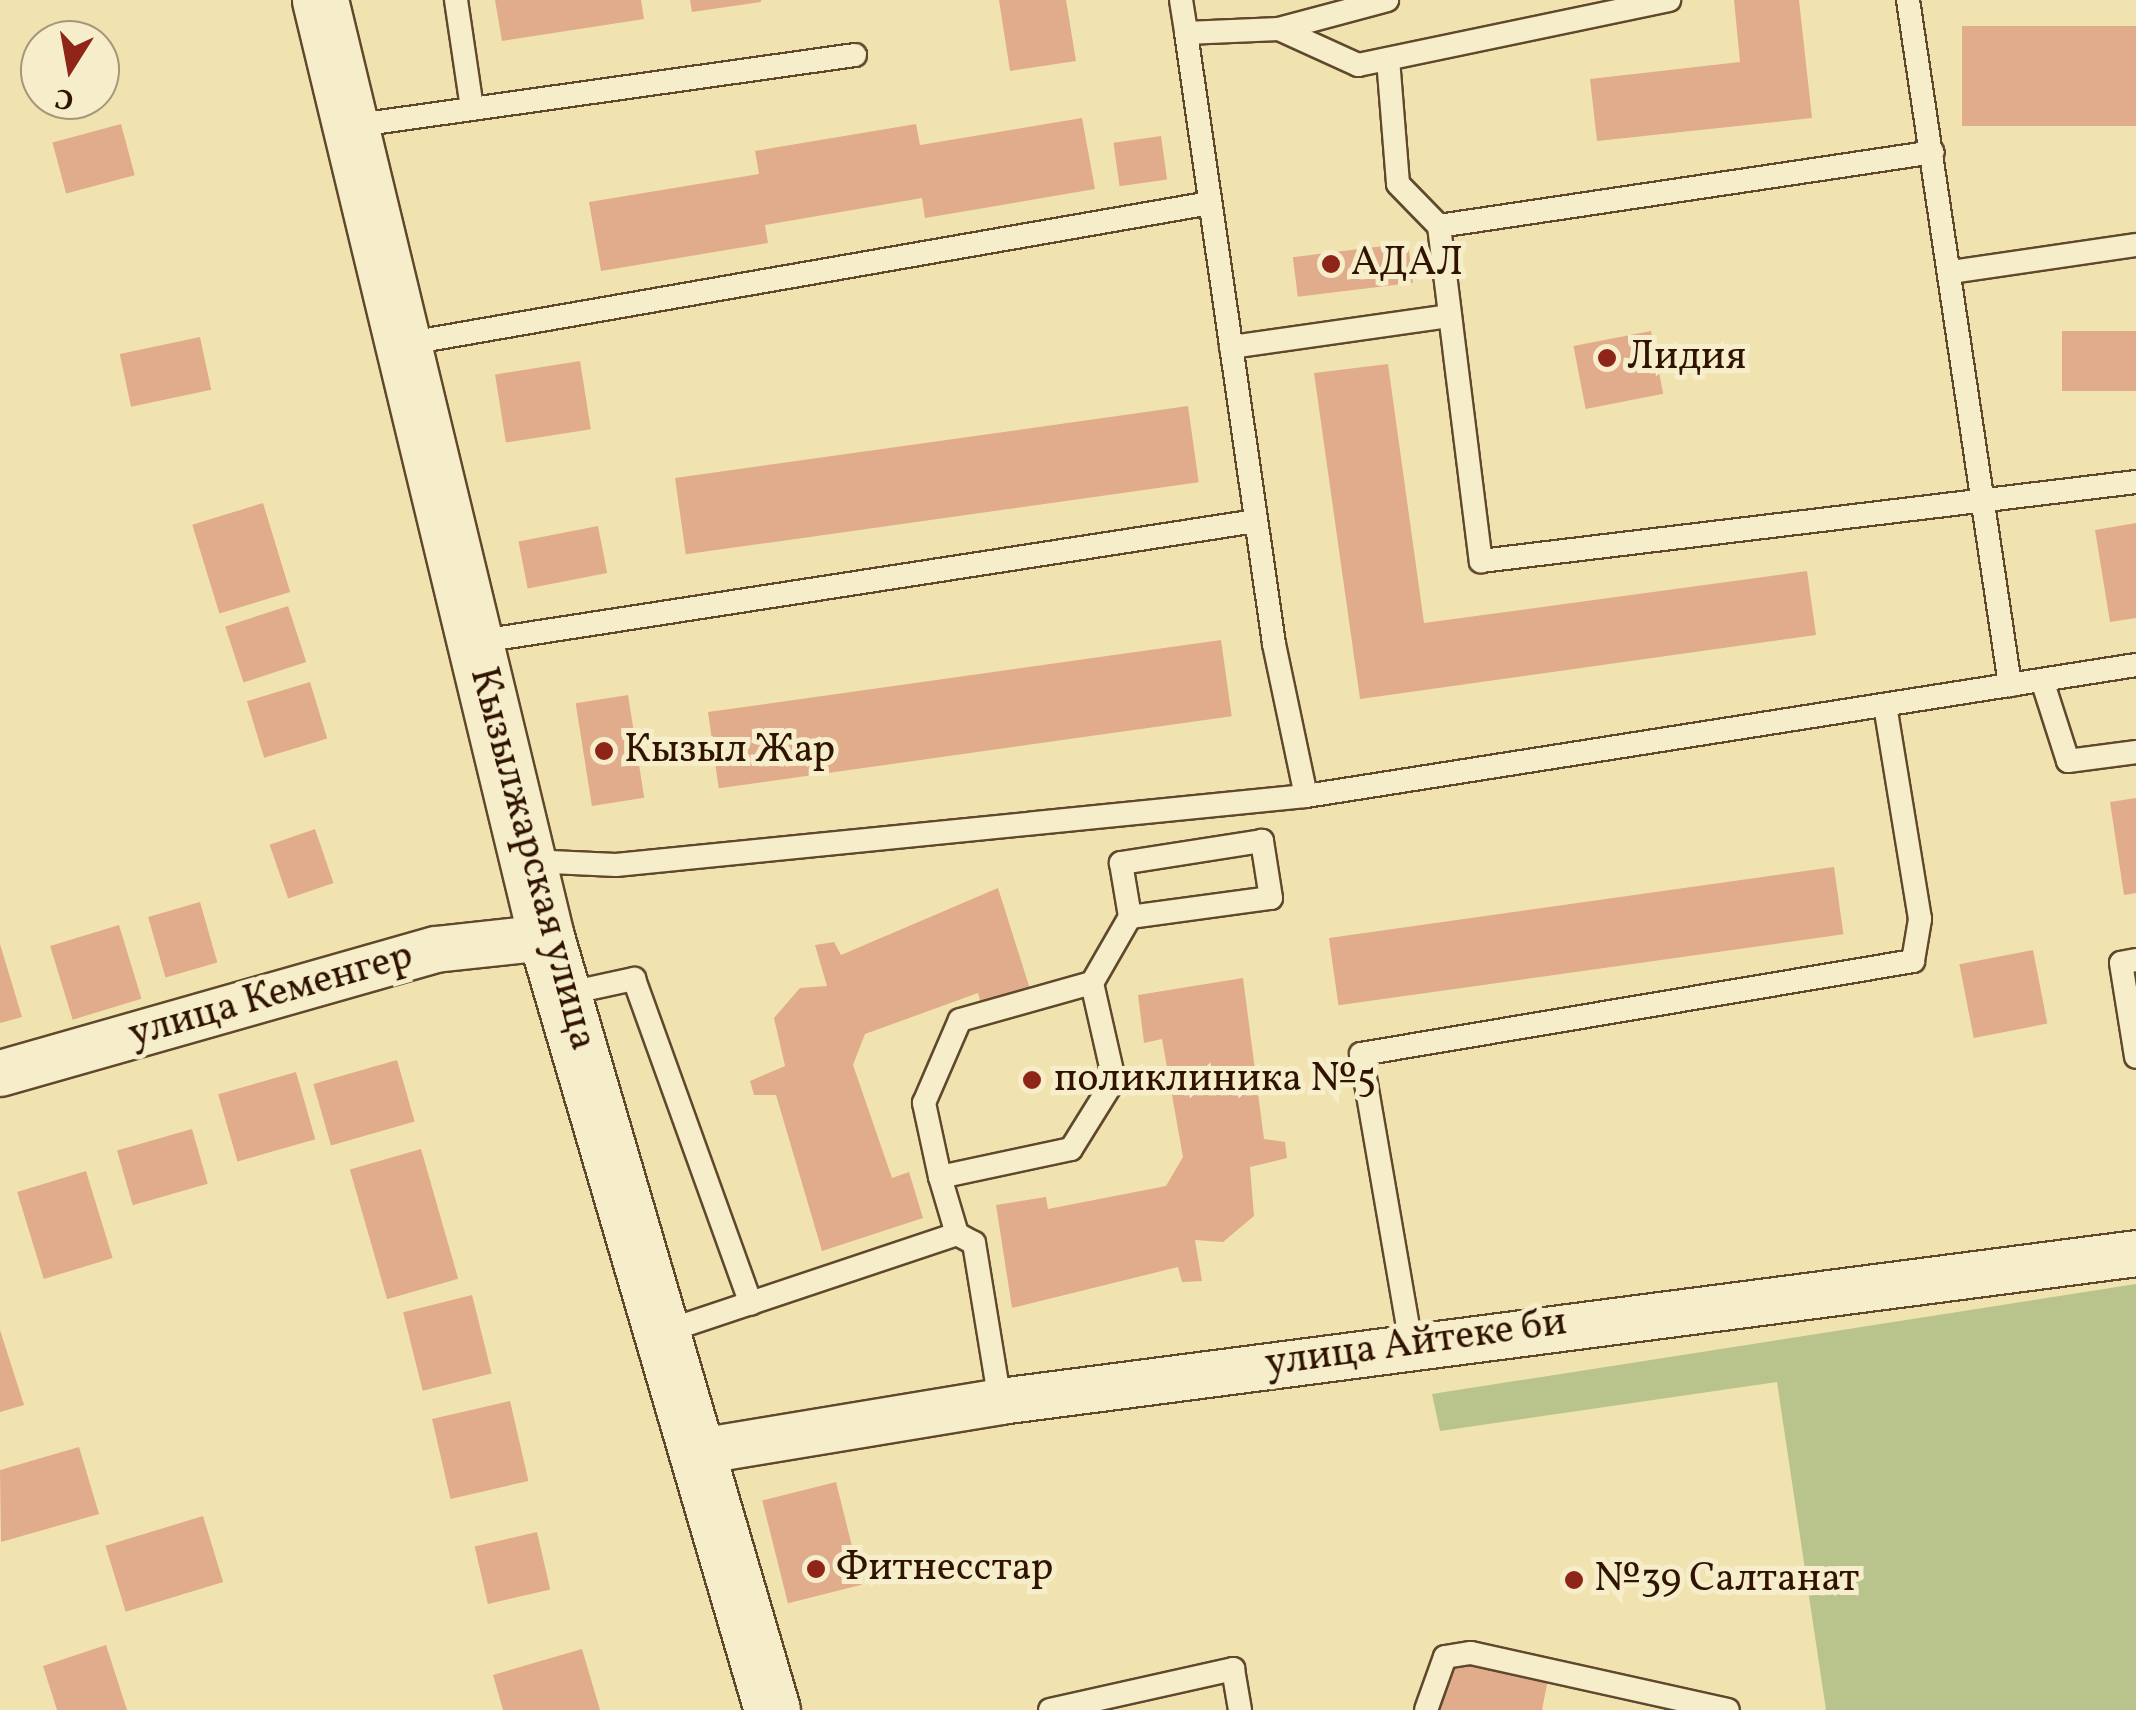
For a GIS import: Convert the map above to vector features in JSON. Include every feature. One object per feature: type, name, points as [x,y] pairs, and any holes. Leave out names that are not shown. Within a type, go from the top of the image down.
[{"type":"street","name":"Кызылжарская улица","points":[[320,0],[546,937],[772,1710]]},
{"type":"street","name":"улица Кеменгер","points":[[0,1073],[435,949],[546,937]]},
{"type":"street","name":"улица Айтеке би","points":[[699,1451],[1000,1400],[2136,1252]]},
{"type":"lane","points":[[456,0],[472,109]]},
{"type":"lane","points":[[1181,0],[1256,521],[1306,796]]},
{"type":"lane","points":[[1186,33],[1279,28],[1387,0]]},
{"type":"lane","points":[[1279,28],[1358,65],[1669,0]]},
{"type":"lane","points":[[1908,0],[2010,686]]},
{"type":"lane","points":[[351,126],[855,55]]},
{"type":"lane","points":[[1388,59],[1398,184],[1439,226],[1481,561],[2136,482]]},
{"type":"lane","points":[[1439,226],[1932,152]]},
{"type":"lane","points":[[404,344],[1210,203]]},
{"type":"lane","points":[[1951,272],[2136,245]]},
{"type":"lane","points":[[1231,347],[1450,316]]},
{"type":"lane","points":[[476,642],[1256,521]]},
{"type":"lane","points":[[529,861],[616,866],[1306,796],[2136,666]]},
{"type":"lane","points":[[2042,680],[2068,761],[2136,752]]},
{"type":"lane","points":[[1411,1344],[1361,1054],[1913,960],[1920,919],[1885,705]]},
{"type":"lane","points":[[940,1177],[1071,1149],[1114,1080],[1092,984],[1130,918],[1121,864],[1262,841],[1271,898],[1130,918]]},
{"type":"lane","points":[[2136,960],[2121,963],[2136,1057]]},
{"type":"lane","points":[[564,994],[634,978],[751,1304]]},
{"type":"lane","points":[[1000,1400],[974,1243],[958,1234],[940,1177],[924,1103],[960,1020],[1092,984]]},
{"type":"lane","points":[[664,1332],[958,1234]]},
{"type":"lane","points":[[1426,1710],[1444,1657],[1471,1653],[1728,1710]]},
{"type":"lane","points":[[1050,1710],[1233,1669],[1240,1710]]},
{"type":"green space","points":[[2136,1284],[2136,1710],[1826,1710],[1777,1382],[1440,1431],[1432,1394]]},
{"type":"building","points":[[495,0],[641,0],[644,19],[502,41]]},
{"type":"building","points":[[690,0],[761,0],[761,2],[692,12]]},
{"type":"building","points":[[999,0],[1066,0],[1076,61],[1010,71]]},
{"type":"building","points":[[1734,0],[1799,0],[1812,118],[1597,141],[1590,79],[1740,62]]},
{"type":"building","points":[[1962,26],[2136,26],[2136,126],[1962,126]]},
{"type":"building","points":[[1082,118],[1095,189],[925,218],[922,198],[765,225],[768,243],[601,271],[589,202],[759,174],[755,151],[916,124],[920,145]]},
{"type":"building","points":[[121,124],[135,175],[66,194],[52,142]]},
{"type":"building","points":[[1161,136],[1167,180],[1120,186],[1113,143]]},
{"type":"building","points":[[1408,243],[1413,283],[1298,297],[1293,257]]},
{"type":"building","points":[[1651,331],[1663,394],[1586,409],[1573,346]]},
{"type":"building","points":[[2062,331],[2136,331],[2136,391],[2062,391]]},
{"type":"building","points":[[200,337],[211,390],[131,407],[120,354]]},
{"type":"building","points":[[580,361],[591,429],[506,443],[495,374]]},
{"type":"building","points":[[1388,364],[1424,623],[1807,571],[1816,635],[1360,699],[1314,373]]},
{"type":"building","points":[[1188,406],[1199,482],[686,554],[675,478]]},
{"type":"building","points":[[263,503],[290,592],[219,614],[192,525]]},
{"type":"building","points":[[2136,523],[2136,618],[2110,622],[2095,530]]},
{"type":"building","points":[[598,526],[607,573],[528,589],[518,541]]},
{"type":"building","points":[[288,606],[306,662],[243,683],[225,626]]},
{"type":"building","points":[[1221,640],[1232,716],[719,788],[708,712]]},
{"type":"building","points":[[310,682],[327,738],[264,758],[247,701]]},
{"type":"building","points":[[628,695],[644,798],[592,806],[576,703]]},
{"type":"building","points":[[2136,798],[2136,893],[2124,895],[2110,802]]},
{"type":"building","points":[[315,829],[334,883],[288,899],[270,845]]},
{"type":"building","points":[[1834,867],[1843,934],[1338,1005],[1329,938]]},
{"type":"building","points":[[998,888],[1030,989],[981,1004],[978,993],[865,1034],[853,1065],[892,1178],[909,1172],[923,1218],[822,1251],[776,1095],[754,1095],[750,1081],[785,1066],[774,1018],[800,988],[827,986],[815,945],[834,942],[841,955]]},
{"type":"building","points":[[200,902],[217,963],[165,977],[148,917]]},
{"type":"building","points":[[119,925],[142,999],[73,1020],[50,946]]},
{"type":"building","points":[[0,944],[22,1017],[0,1023]]},
{"type":"building","points":[[2033,950],[2047,1024],[1974,1038],[1959,964]]},
{"type":"building","points":[[1243,978],[1264,1139],[1285,1142],[1287,1158],[1250,1167],[1254,1216],[1223,1242],[1195,1240],[1202,1281],[1182,1282],[1178,1267],[1012,1308],[996,1205],[1046,1197],[1048,1209],[1166,1186],[1183,1157],[1162,1039],[1144,1043],[1138,995]]},
{"type":"building","points":[[397,1060],[415,1122],[331,1146],[313,1084]]},
{"type":"building","points":[[296,1072],[315,1139],[237,1162],[218,1094]]},
{"type":"building","points":[[192,1129],[208,1184],[133,1205],[117,1150]]},
{"type":"building","points":[[421,1149],[458,1279],[387,1299],[350,1169]]},
{"type":"building","points":[[86,1171],[113,1258],[44,1279],[17,1192]]},
{"type":"building","points":[[472,1295],[492,1374],[423,1391],[403,1312]]},
{"type":"building","points":[[0,1330],[24,1405],[0,1412]]},
{"type":"building","points":[[510,1401],[528,1481],[450,1499],[432,1419]]},
{"type":"building","points":[[79,1447],[99,1514],[1,1542],[0,1470]]},
{"type":"building","points":[[836,1482],[862,1585],[788,1603],[762,1500]]},
{"type":"building","points":[[203,1516],[223,1582],[126,1612],[105,1546]]},
{"type":"building","points":[[537,1532],[550,1589],[488,1604],[475,1546]]},
{"type":"building","points":[[106,1645],[127,1710],[57,1710],[43,1666]]},
{"type":"building","points":[[582,1649],[600,1710],[503,1710],[493,1675]]},
{"type":"building","name":"№39 Салтанат","points":[[1451,1659],[1548,1679],[1542,1710],[1440,1710]]},
{"type":"place","name":"АДАЛ","points":[[1331,264]]},
{"type":"place","name":"Лидия","points":[[1607,358]]},
{"type":"place","name":"Кызыл Жар","points":[[604,751]]},
{"type":"place","name":"поликлиника №5","points":[[1032,1080]]},
{"type":"place","name":"Фитнесстар","points":[[816,1569]]},
{"type":"place","name":"№39 Салтанат","points":[[1574,1580]]}]
